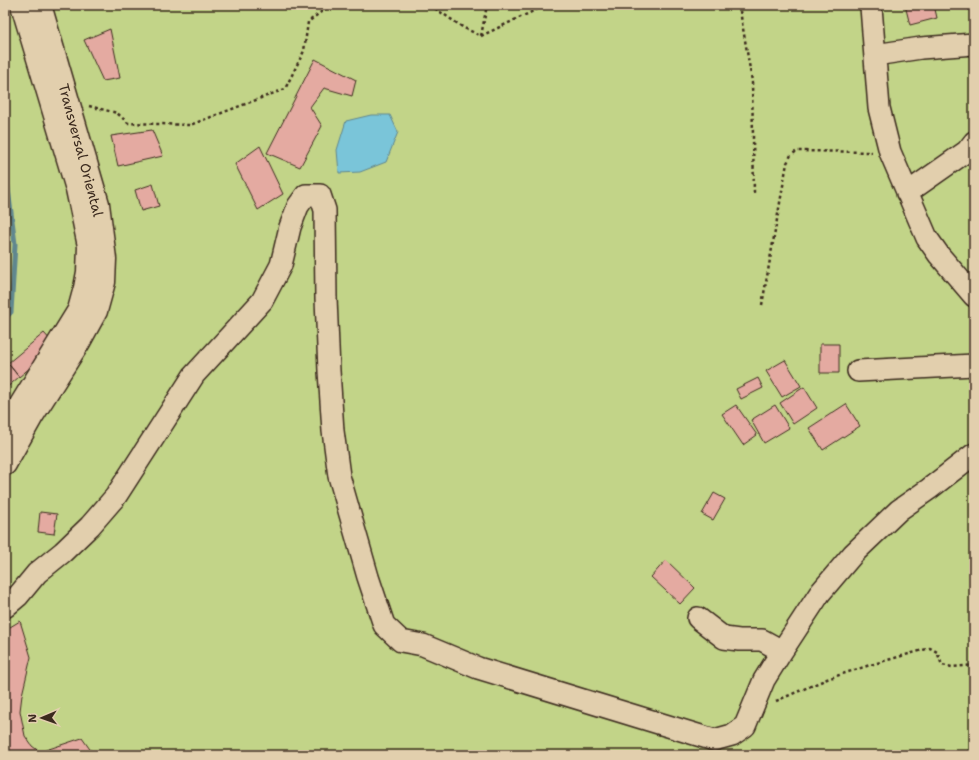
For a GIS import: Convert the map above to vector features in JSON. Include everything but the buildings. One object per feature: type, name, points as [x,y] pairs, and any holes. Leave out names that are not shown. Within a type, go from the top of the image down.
[{"type":"main road","name":"Transversal Oriental","points":[[5,430],[79,310],[88,272],[90,246],[77,189],[22,5]]},
{"type":"main road","name":"Transversal Oriental","points":[[5,464],[32,416],[79,342],[96,311],[104,282],[105,259],[98,204],[40,5]]},
{"type":"street","points":[[870,5],[879,108],[890,152],[927,238],[939,255],[974,296]]},
{"type":"street","points":[[875,55],[921,48],[974,44]]},
{"type":"street","points":[[907,193],[967,151],[974,142]]},
{"type":"street","points":[[5,607],[18,596],[37,574],[90,526],[116,496],[194,375],[262,301],[280,265],[290,227],[298,206],[306,195],[320,195],[325,210],[326,298],[332,431],[339,476],[368,577],[384,625],[401,641],[423,644],[478,668],[714,740],[732,735],[744,726],[764,680],[820,593],[853,554],[899,510],[974,454]]},
{"type":"street","points":[[858,371],[974,365]]},
{"type":"street","points":[[698,618],[724,638],[739,640],[762,640],[782,651]]},
{"type":"path","points":[[68,101],[117,113],[128,123],[190,126],[285,89],[304,51],[308,22],[330,5]]},
{"type":"path","points":[[430,5],[464,28],[481,36]]},
{"type":"path","points":[[481,36],[487,5]]},
{"type":"path","points":[[481,36],[546,5]]},
{"type":"path","points":[[739,5],[752,81],[754,193]]},
{"type":"path","points":[[762,305],[787,163],[791,155],[797,151],[890,152]]},
{"type":"path","points":[[773,703],[778,699],[827,679],[870,664],[930,648],[937,652],[942,664],[952,667],[974,665]]},
{"type":"green space","points":[[5,5],[974,5],[974,755],[5,755]]},
{"type":"water","points":[[371,115],[390,115],[398,132],[386,162],[360,172],[339,173],[337,150],[346,121]]},
{"type":"waterway","points":[[5,165],[15,244],[11,312],[5,318]]}]
